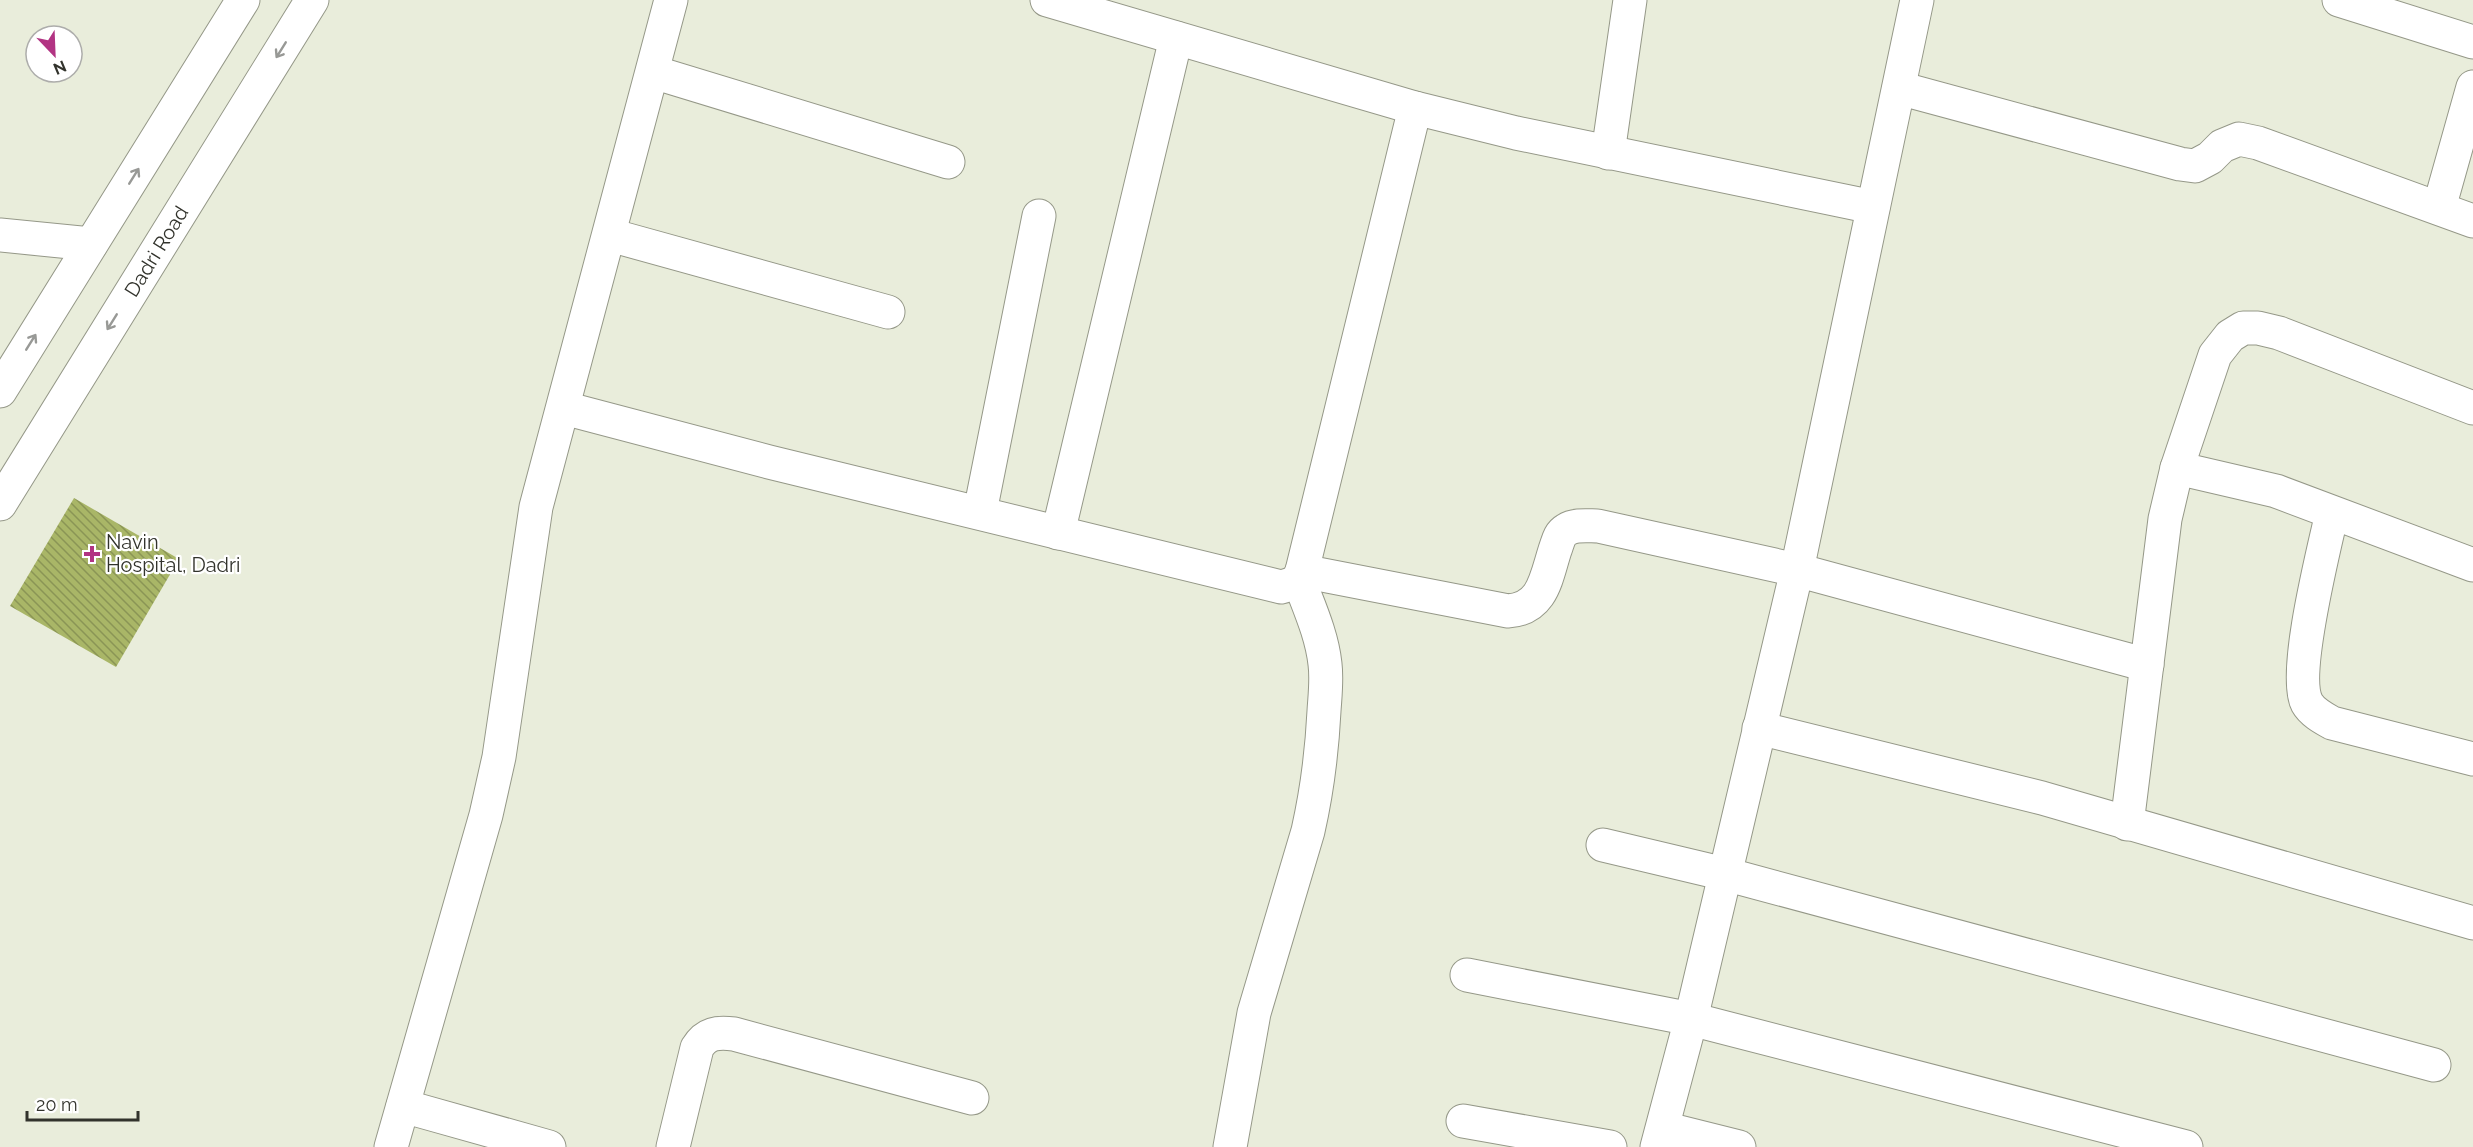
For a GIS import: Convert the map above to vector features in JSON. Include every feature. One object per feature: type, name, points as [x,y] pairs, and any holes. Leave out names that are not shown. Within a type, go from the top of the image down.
[{"type":"street","points":[[0,391],[243,0]]},
{"type":"street","name":"Dadri Road","points":[[0,504],[10,466],[312,0]]},
{"type":"street","points":[[391,1147],[486,814],[499,757],[536,507],[671,0]]},
{"type":"street","points":[[1047,0],[1415,108],[1608,153],[1873,207]]},
{"type":"street","points":[[1608,153],[1630,0]]},
{"type":"street","points":[[1738,1147],[1660,1138],[1691,1019],[1797,570],[1917,0]]},
{"type":"street","points":[[2339,0],[2473,42]]},
{"type":"street","points":[[1058,533],[1176,38]]},
{"type":"street","points":[[653,72],[948,162]]},
{"type":"street","points":[[2439,208],[2473,87]]},
{"type":"street","points":[[1899,88],[2180,164],[2195,166],[2210,158],[2222,146],[2240,139],[2258,143],[2473,221]]},
{"type":"street","points":[[1230,1147],[1254,1013],[1308,831],[1323,735],[1327,677],[1325,662],[1321,640],[1300,576],[1415,108]]},
{"type":"street","points":[[980,512],[1039,216]]},
{"type":"street","points":[[0,235],[92,244]]},
{"type":"street","points":[[610,235],[888,312]]},
{"type":"street","points":[[2127,824],[2164,519],[2177,468],[2215,355],[2230,336],[2244,328],[2258,328],[2278,333],[2473,408]]},
{"type":"street","points":[[564,408],[769,462],[1281,587],[1300,576],[1508,611],[1519,610],[1529,607],[1536,600],[1548,573],[1560,534],[1568,528],[1598,526],[1797,570],[2147,665]]},
{"type":"street","points":[[2177,468],[2276,490],[2473,565]]},
{"type":"street","points":[[2332,513],[2305,649],[2302,684],[2307,703],[2320,717],[2332,723],[2473,759]]},
{"type":"street","points":[[1759,728],[2042,798],[2473,923]]},
{"type":"street","points":[[1603,845],[1725,874],[2434,1065]]},
{"type":"street","points":[[1467,975],[1691,1019],[2186,1147]]},
{"type":"street","points":[[673,1147],[697,1048],[702,1039],[718,1033],[734,1034],[972,1098]]},
{"type":"street","points":[[403,1106],[549,1147]]},
{"type":"street","points":[[1463,1121],[1610,1147]]},
{"type":"building","points":[[74,498],[179,559],[116,667],[10,606]]},
{"type":"place","name":"Navin Hospital, Dadri","points":[[92,554]]}]
